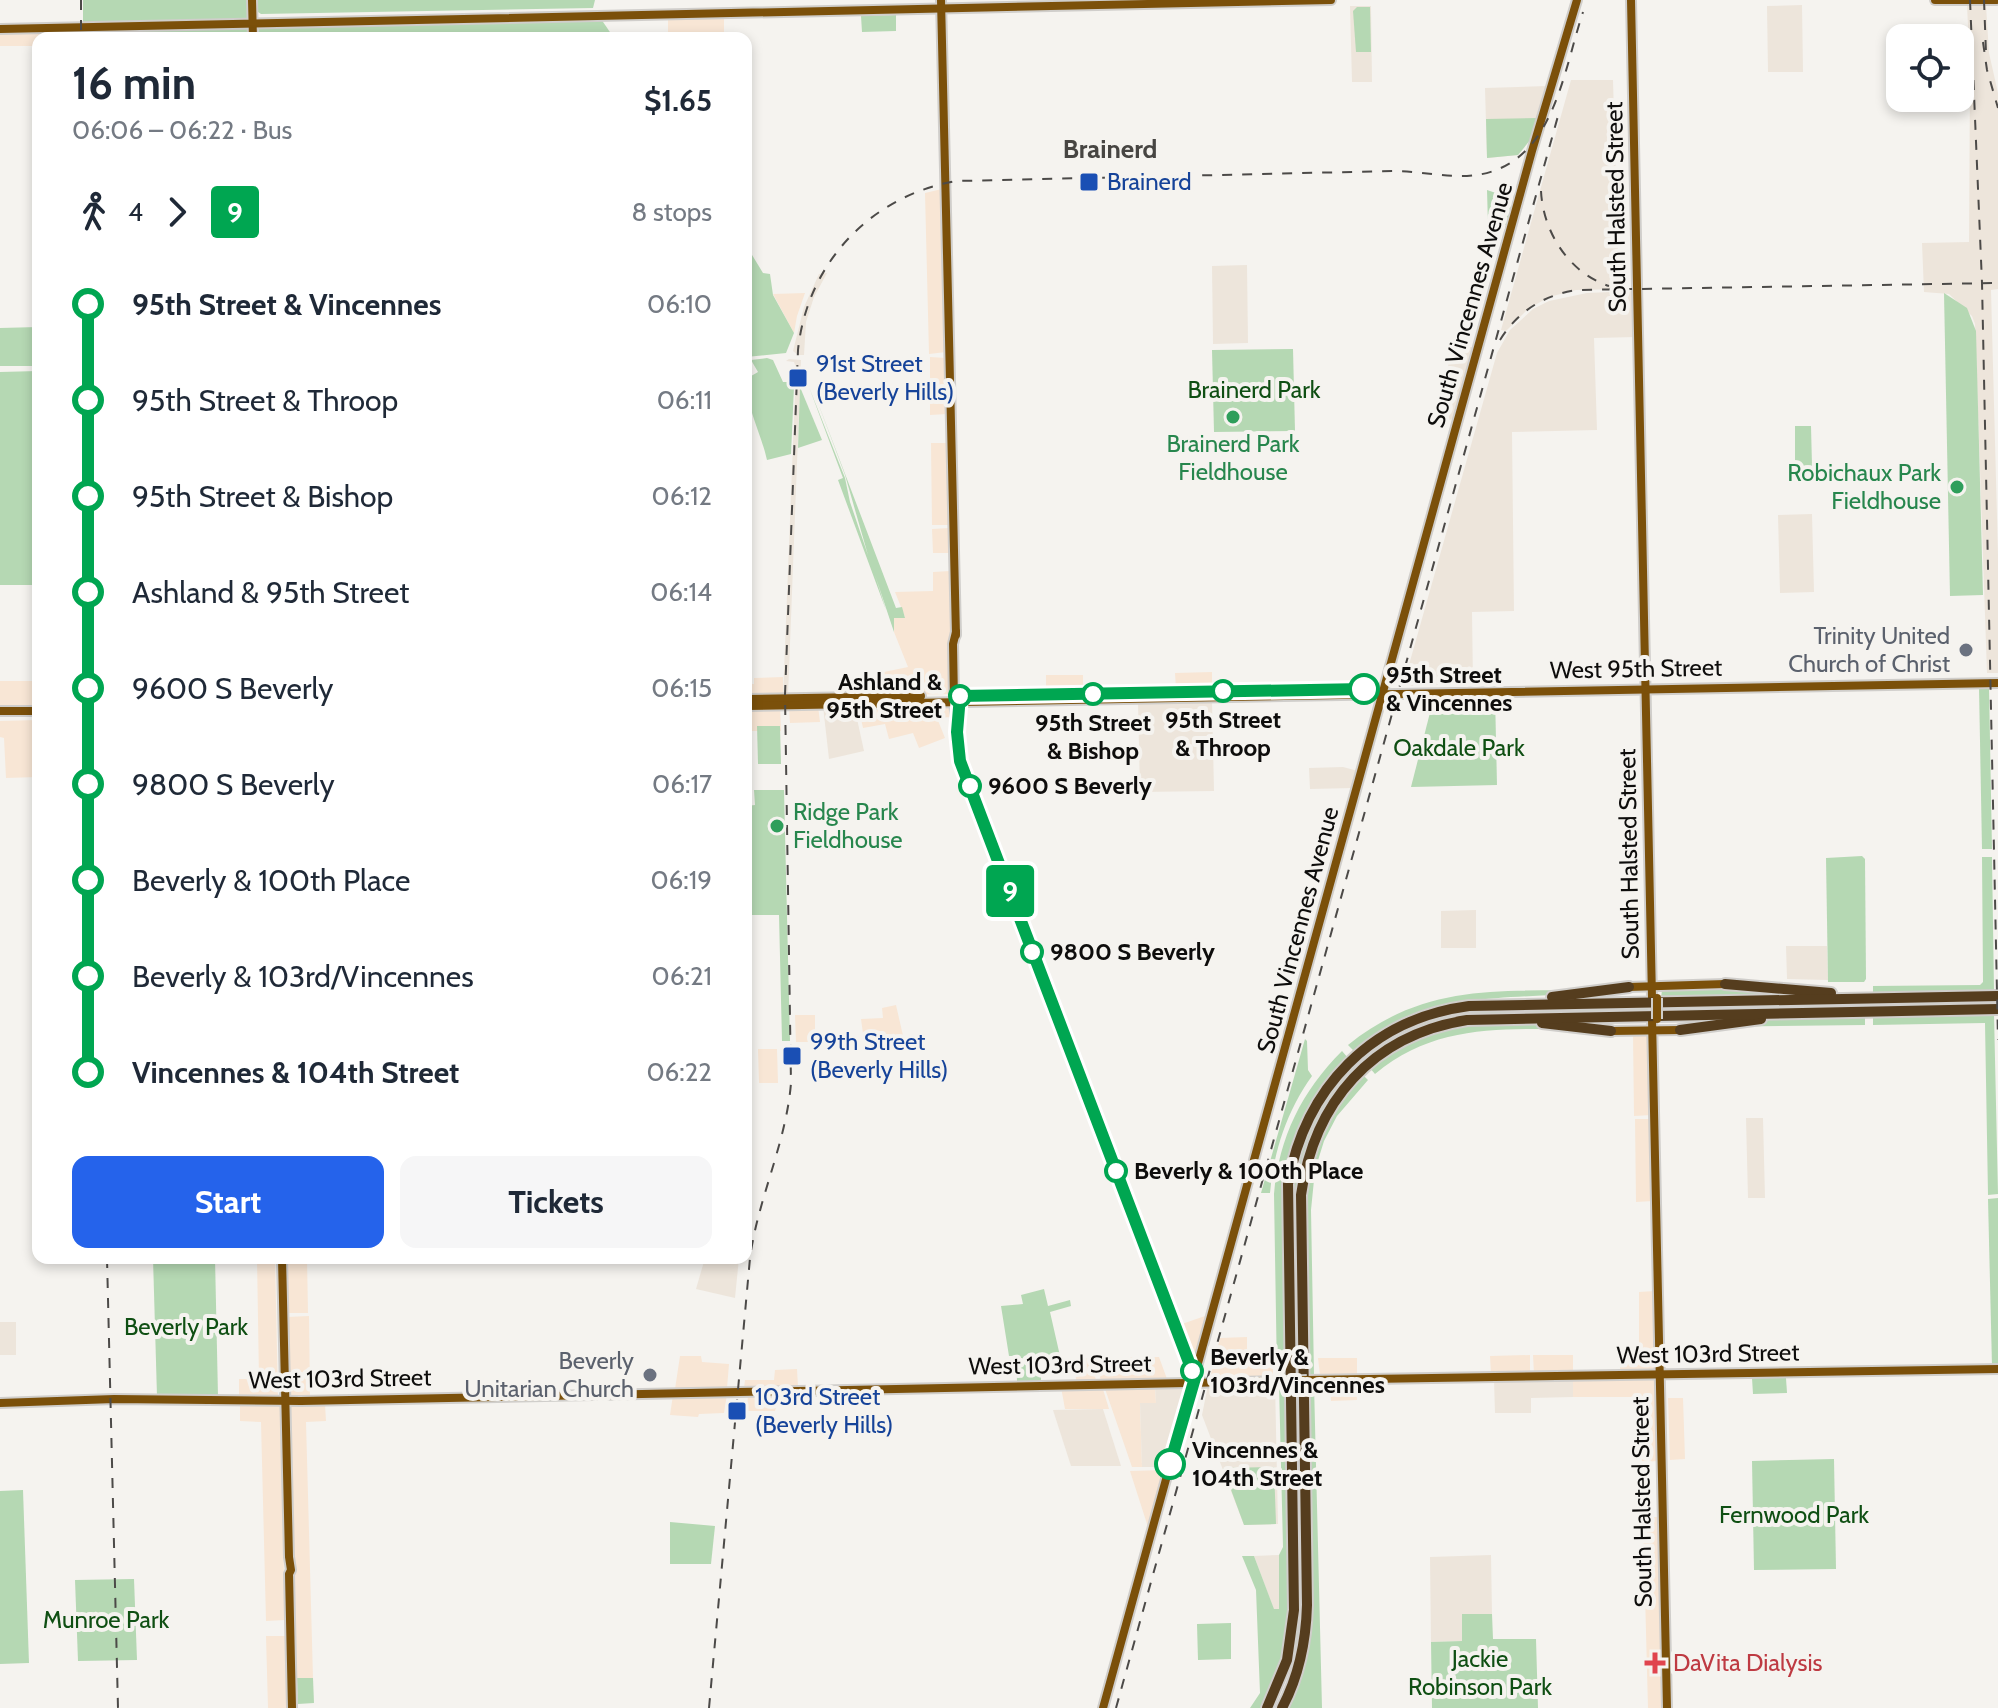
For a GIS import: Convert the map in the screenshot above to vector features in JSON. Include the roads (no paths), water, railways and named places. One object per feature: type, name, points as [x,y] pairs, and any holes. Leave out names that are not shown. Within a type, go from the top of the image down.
[{"type":"highway","points":[[1725,984],[1897,998]]},
{"type":"highway","points":[[1267,1708],[1287,1660],[1293,1619],[1287,1199],[1294,1154],[1317,1102],[1354,1058],[1392,1031],[1421,1017],[1469,1002],[1562,997],[1629,987]]},
{"type":"highway","points":[[1455,1008],[1503,1004],[1998,996]]},
{"type":"highway","points":[[1282,1708],[1298,1670],[1305,1638],[1307,1605],[1300,1209],[1307,1159],[1321,1123],[1336,1098],[1359,1072],[1380,1055],[1418,1033],[1444,1024],[1505,1017],[1998,1009]]},
{"type":"highway","points":[[1680,1030],[1748,1020],[1859,1012]]},
{"type":"highway","points":[[1505,1017],[1611,1031]]},
{"type":"main road","points":[[252,0],[253,32]]},
{"type":"main road","points":[[0,26],[597,16],[944,4],[1331,0]]},
{"type":"main road","name":"South Vincennes Avenue","points":[[1103,1708],[1577,0]]},
{"type":"main road","name":"South Halsted Street","points":[[1634,0],[1669,1708]]},
{"type":"main road","points":[[1935,0],[1996,0]]},
{"type":"main road","points":[[944,4],[960,761],[1194,1380]]},
{"type":"main road","name":"West 95th Street","points":[[752,706],[1998,680]]},
{"type":"main road","name":"West 95th Street","points":[[752,699],[957,701]]},
{"type":"main road","points":[[0,714],[32,714]]},
{"type":"main road","points":[[1629,987],[1725,984]]},
{"type":"main road","points":[[1611,1031],[1680,1030]]},
{"type":"main road","points":[[282,1264],[292,1708]]},
{"type":"main road","name":"West 103rd Street","points":[[0,1403],[285,1401],[1194,1380],[1998,1369]]},
{"type":"railway","points":[[81,0],[81,32]]},
{"type":"railway","points":[[1970,0],[1982,283],[1998,1040]]},
{"type":"railway","points":[[1984,0],[1986,53]]},
{"type":"railway","points":[[752,1247],[784,1128],[791,1083],[785,695],[798,350],[814,289],[829,263],[848,239],[871,218],[925,189],[956,181],[1393,171],[1467,176],[1496,170],[1518,157],[1536,139],[1549,116],[1583,12]]},
{"type":"railway","points":[[1983,42],[1998,108]]},
{"type":"railway","points":[[1116,1708],[1558,116]]},
{"type":"railway","points":[[1541,191],[1547,221],[1561,249],[1582,271],[1609,286]]},
{"type":"railway","points":[[1500,340],[1515,321],[1533,306],[1577,290],[1998,283]]},
{"type":"railway","points":[[107,1264],[118,1708]]},
{"type":"railway","points":[[709,1708],[749,1264]]},
{"type":"place","name":"Brainerd","points":[[1089,182]]},
{"type":"place","name":"91st Street (Beverly Hills)","points":[[798,378]]},
{"type":"place","name":"Brainerd Park Fieldhouse","points":[[1233,417]]},
{"type":"place","name":"Robichaux Park Fieldhouse","points":[[1957,487]]},
{"type":"place","name":"Trinity United Church of Christ","points":[[1966,650]]},
{"type":"place","name":"95th Street & Vincennes","points":[[1364,689]]},
{"type":"place","name":"95th Street & Throop","points":[[1223,691]]},
{"type":"place","name":"95th Street & Bishop","points":[[1093,694]]},
{"type":"place","name":"Ashland & 95th Street","points":[[960,696]]},
{"type":"place","name":"9600 S Beverly","points":[[970,786]]},
{"type":"place","name":"Ridge Park Fieldhouse","points":[[777,826]]},
{"type":"place","name":"9800 S Beverly","points":[[1032,952]]},
{"type":"place","name":"99th Street (Beverly Hills)","points":[[792,1056]]},
{"type":"place","name":"Beverly & 100th Place","points":[[1116,1171]]},
{"type":"place","name":"Beverly & 103rd/Vincennes","points":[[1192,1371]]},
{"type":"place","name":"Beverly Unitarian Church","points":[[650,1375]]},
{"type":"place","name":"103rd Street (Beverly Hills)","points":[[737,1411]]},
{"type":"place","name":"Vincennes & 104th Street","points":[[1170,1464]]},
{"type":"place","name":"DaVita Dialysis","points":[[1655,1663]]},
{"type":"district","name":"Brainerd","points":[[1110,149]]},
{"type":"park label","name":"Brainerd Park","points":[[1254,390]]},
{"type":"park label","name":"Oakdale Park","points":[[1459,748]]},
{"type":"park label","name":"Beverly Park","points":[[186,1327]]},
{"type":"park label","name":"Fernwood Park","points":[[1794,1515]]},
{"type":"park label","name":"Munroe Park","points":[[106,1620]]},
{"type":"park label","name":"Jackie Robinson Park","points":[[1480,1673]]}]
